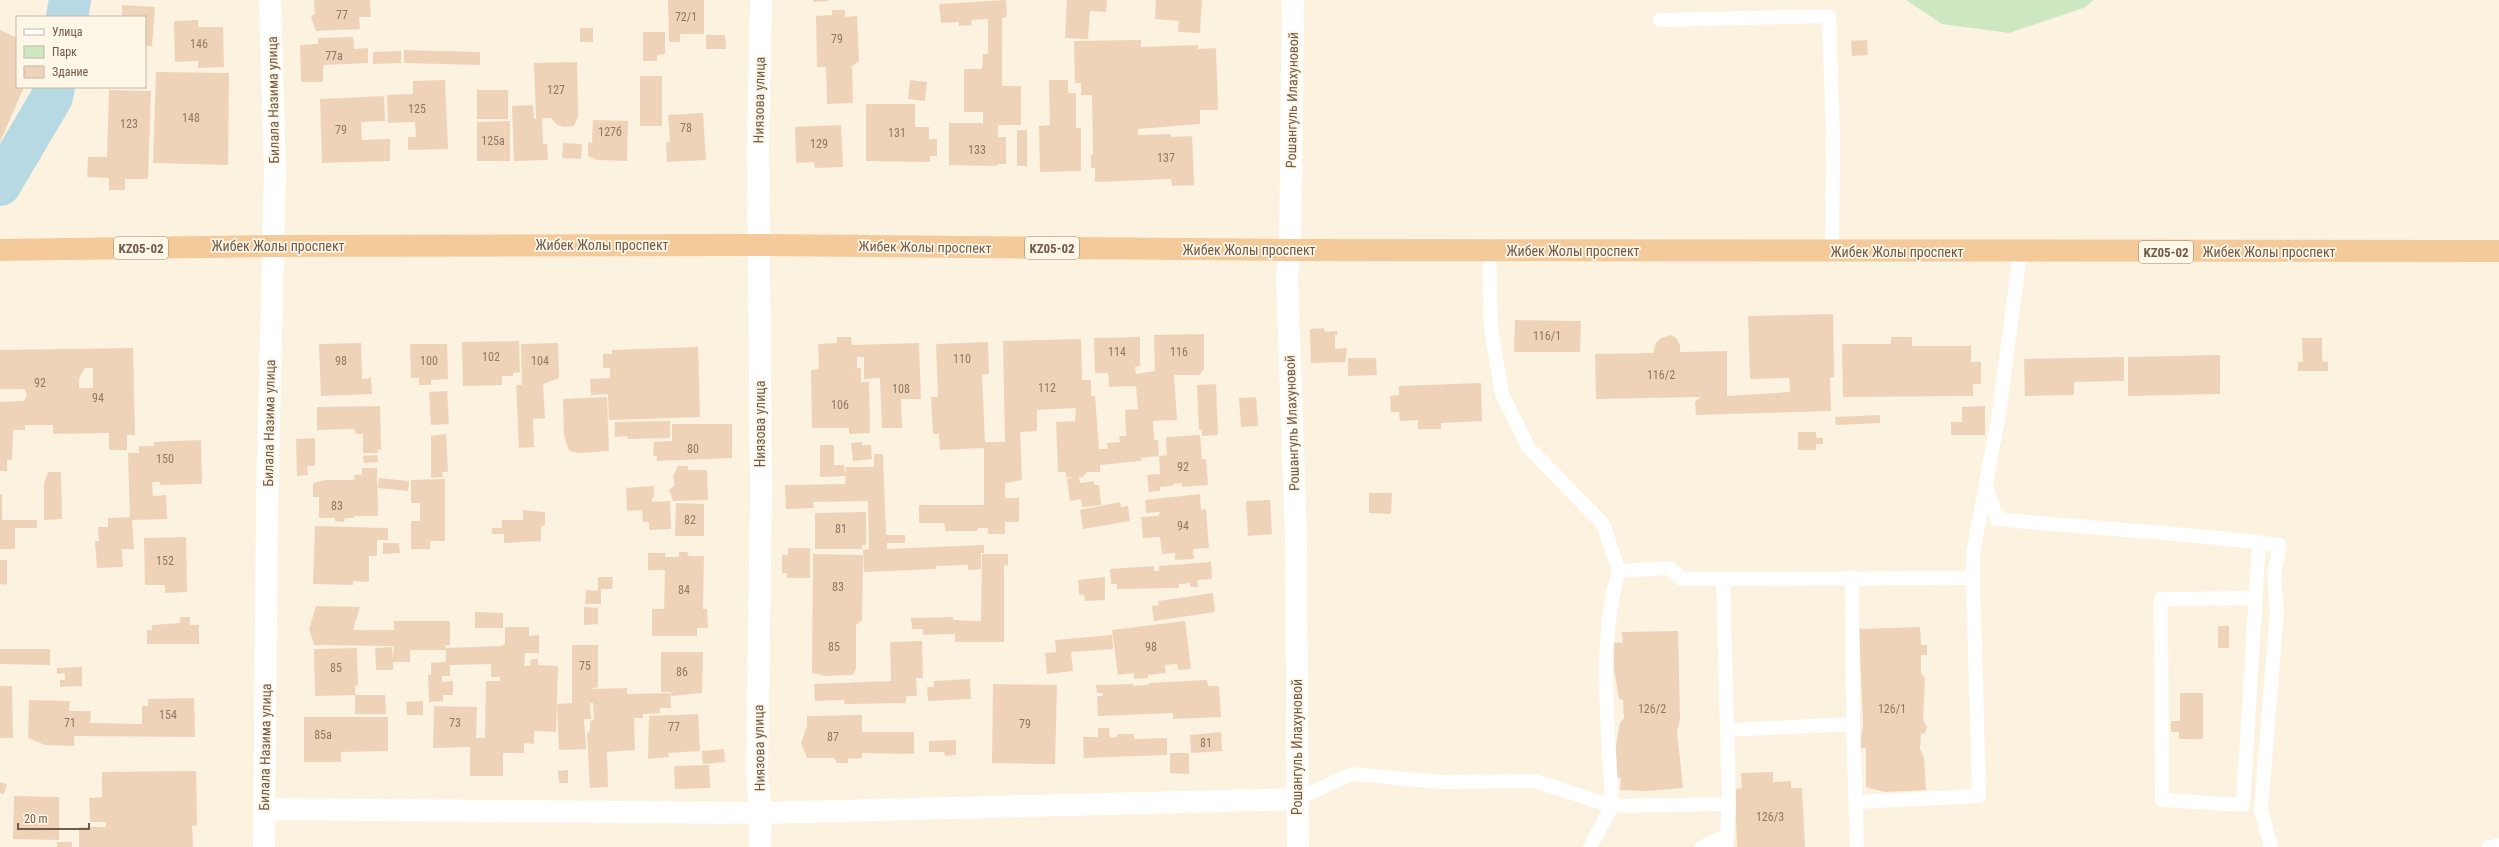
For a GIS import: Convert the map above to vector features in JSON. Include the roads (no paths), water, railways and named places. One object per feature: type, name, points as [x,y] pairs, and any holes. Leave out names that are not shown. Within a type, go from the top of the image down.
[{"type":"highway","name":"Жибек Жолы проспект","points":[[5,250],[272,246],[759,245],[1290,250],[2020,252],[2499,251]]},
{"type":"street","name":"Билала Назима улица","points":[[264,847],[272,246],[275,172],[270,0]]},
{"type":"street","name":"Ниязова улица","points":[[760,847],[761,813],[757,774],[761,493],[759,245],[761,0]]},
{"type":"street","name":"Рошангуль Илахуновой","points":[[1293,0],[1290,250],[1287,276],[1296,538],[1298,847]]},
{"type":"street","points":[[265,809],[761,813],[1297,799]]},
{"type":"lane","points":[[1660,20],[1829,16],[1833,137],[1832,251]]},
{"type":"lane","points":[[1489,250],[1491,328],[1502,394],[1529,448],[1603,524],[1619,571],[1613,590],[1606,646],[1612,806],[1590,847]]},
{"type":"lane","points":[[1856,802],[1979,796],[1973,553],[1999,414],[2020,252]]},
{"type":"lane","points":[[1985,486],[1997,519],[2081,528],[2218,536],[2280,545],[2274,574],[2277,611],[2261,810],[2271,847]]},
{"type":"lane","points":[[2255,598],[2161,599],[2162,800],[2243,805],[2259,542]]},
{"type":"lane","points":[[1619,571],[1670,568],[1682,579],[1852,577],[1974,578]]},
{"type":"lane","points":[[1852,577],[1853,724],[1857,847]]},
{"type":"lane","points":[[1702,847],[1726,842],[1729,804],[1723,579]]},
{"type":"lane","points":[[1727,730],[1853,724]]},
{"type":"lane","points":[[1297,799],[1352,774],[1441,782],[1535,781],[1612,806],[1729,804]]},
{"type":"lane","points":[[2489,847],[2499,845]]},
{"type":"waterway","points":[[67,16],[70,0]]},
{"type":"waterway","points":[[0,185],[52,97],[54,88]]}]
